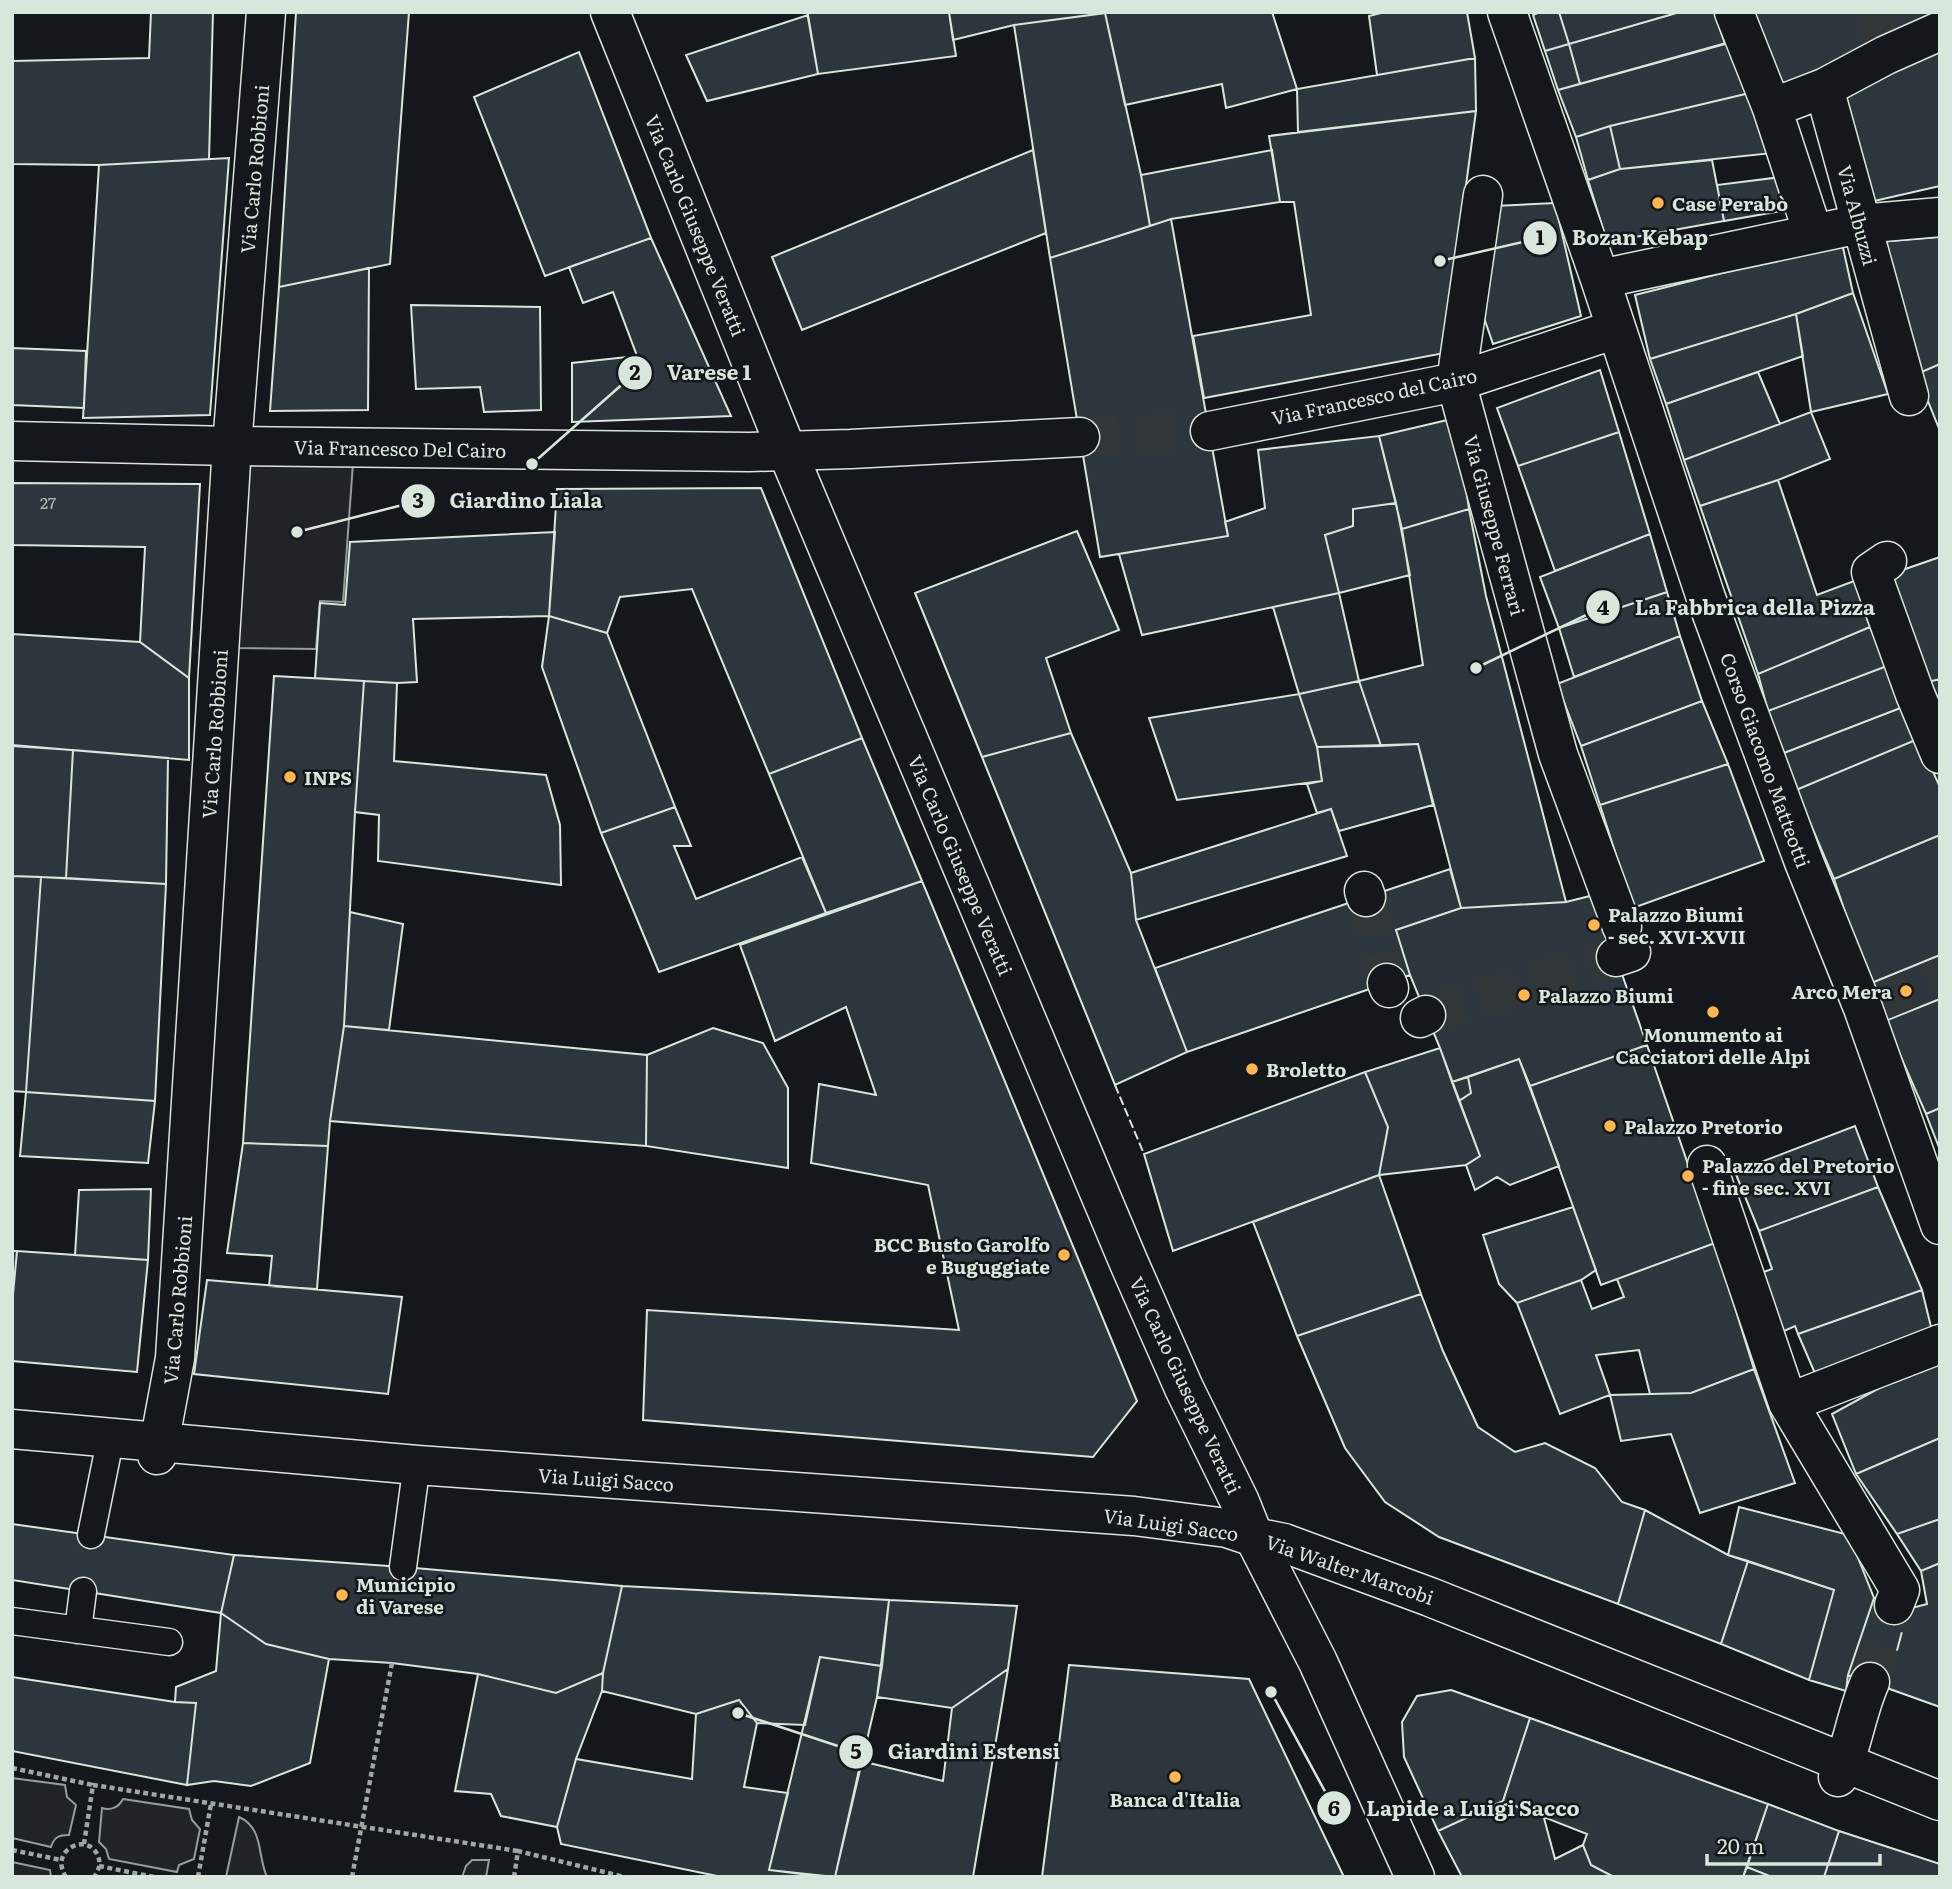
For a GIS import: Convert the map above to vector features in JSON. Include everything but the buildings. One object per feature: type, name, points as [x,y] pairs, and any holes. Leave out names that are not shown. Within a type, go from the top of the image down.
[{"type":"street","name":"Via Carlo Robbioni","points":[[158,1448],[176,1358],[232,446],[266,12]]},
{"type":"street","name":"Via Carlo Giuseppe Veratti","points":[[610,12],[783,451],[1129,1263],[1184,1388],[1240,1502],[1254,1537],[1318,1662],[1415,1877]]},
{"type":"street","name":"Corso Giacomo Matteotti","points":[[1507,12],[1706,597],[1804,862],[1870,1005],[1940,1225]]},
{"type":"street","points":[[1734,12],[1772,107],[1813,233]]},
{"type":"street","points":[[1772,107],[1824,88],[1885,51],[1940,31]]},
{"type":"street","name":"Via Albuzzi","points":[[1824,88],[1909,397]]},
{"type":"street","name":"Via Giuseppe Ferrari","points":[[1483,195],[1456,382],[1558,754],[1623,945]]},
{"type":"street","points":[[1600,279],[1860,223],[1940,217]]},
{"type":"street","name":"Via Francesco del Cairo","points":[[1210,431],[1456,382],[1616,329]]},
{"type":"street","points":[[783,451],[1080,437]]},
{"type":"street","name":"Via Francesco Del Cairo","points":[[12,441],[232,446],[783,451]]},
{"type":"street","points":[[1887,561],[1871,572],[1914,694],[1940,754]]},
{"type":"street","points":[[1707,1165],[1788,1403],[1899,1590],[1894,1605]]},
{"type":"street","points":[[1788,1403],[1940,1344]]},
{"type":"street","name":"Via Luigi Sacco","points":[[12,1429],[415,1478],[1119,1528],[1219,1539],[1254,1537]]},
{"type":"street","name":"Via Luigi Sacco","points":[[12,1443],[108,1451],[158,1448],[1133,1516],[1227,1528],[1254,1537]]},
{"type":"street","name":"Via Walter Marcobi","points":[[1254,1537],[1284,1543],[1430,1597],[1842,1770],[1940,1820]]},
{"type":"street","points":[[1842,1770],[1862,1700],[1870,1682]]},
{"type":"street","name":"Via Walter Marcobi","points":[[1842,1770],[1940,1801]]},
{"type":"lane","name":"Via Carlo Giuseppe Veratti","points":[[603,12],[783,451]]},
{"type":"lane","points":[[91,1535],[108,1451]]},
{"type":"lane","points":[[402,1567],[415,1478]]},
{"type":"lane","points":[[78,1630],[83,1591]]},
{"type":"lane","points":[[12,1621],[169,1642]]},
{"type":"path","points":[[352,1877],[392,1663]]},
{"type":"path","points":[[12,1768],[93,1785],[518,1851],[625,1877]]},
{"type":"path","points":[[84,1844],[93,1785]]},
{"type":"path","points":[[198,1877],[211,1804]]},
{"type":"path","points":[[66,1877],[61,1860],[64,1853],[74,1845],[84,1844],[92,1847],[99,1857],[99,1866],[94,1877]]},
{"type":"path","points":[[12,1850],[61,1860]]},
{"type":"path","points":[[514,1877],[518,1851]]},
{"type":"path","points":[[99,1866],[153,1877]]},
{"type":"shaded area","points":[[250,463],[353,463],[343,602],[320,601],[316,649],[238,648]]},
{"type":"shaded area","points":[[12,1778],[65,1785],[67,1797],[76,1805],[69,1835],[57,1837],[51,1847],[12,1838]]},
{"type":"shaded area","points":[[123,1799],[189,1809],[192,1820],[200,1829],[194,1859],[179,1865],[177,1872],[109,1859],[106,1849],[99,1842],[102,1808],[114,1808]]},
{"type":"shaded area","points":[[239,1817],[253,1828],[267,1877],[226,1877]]},
{"type":"shaded area","points":[[472,1860],[489,1860],[486,1877],[462,1877],[466,1866]]},
{"type":"shaded area","points":[[12,1862],[50,1870],[51,1877],[12,1877]]},
{"type":"tunnel","points":[[1876,12],[1884,47]]},
{"type":"tunnel","points":[[1080,437],[1210,431]]},
{"type":"tunnel","points":[[1366,897],[1387,983]]},
{"type":"tunnel","points":[[1426,1015],[1616,957]]},
{"type":"tunnel","points":[[1877,1003],[1940,977]]},
{"type":"tunnel","points":[[1870,1682],[1894,1605]]},
{"type":"fence","points":[[1115,1085],[1144,1154]]},
{"type":"place","name":"Case Perabò","points":[[1658,203]]},
{"type":"place","name":"Bozan Kebap","points":[[1440,261]]},
{"type":"place","name":"Varese 1","points":[[532,464]]},
{"type":"place","name":"Giardino Liala","points":[[297,532]]},
{"type":"place","name":"La Fabbrica della Pizza","points":[[1476,668]]},
{"type":"place","name":"INPS","points":[[290,777]]},
{"type":"place","name":"Palazzo Biumi - sec. XVI-XVII","points":[[1594,925]]},
{"type":"place","name":"Arco Mera","points":[[1906,991]]},
{"type":"place","name":"Palazzo Biumi","points":[[1524,995]]},
{"type":"place","name":"Monumento ai Cacciatori delle Alpi","points":[[1713,1012]]},
{"type":"place","name":"Broletto","points":[[1252,1069]]},
{"type":"place","name":"Palazzo Pretorio","points":[[1610,1126]]},
{"type":"place","name":"Palazzo del Pretorio - fine sec. XVI","points":[[1688,1176]]},
{"type":"place","name":"BCC Busto Garolfo e Buguggiate","points":[[1064,1255]]},
{"type":"place","name":"Municipio di Varese","points":[[342,1595]]},
{"type":"place","name":"Lapide a Luigi Sacco","points":[[1271,1692]]},
{"type":"place","name":"Giardini Estensi","points":[[738,1713]]},
{"type":"place","name":"Banca d'Italia","points":[[1175,1777]]}]
